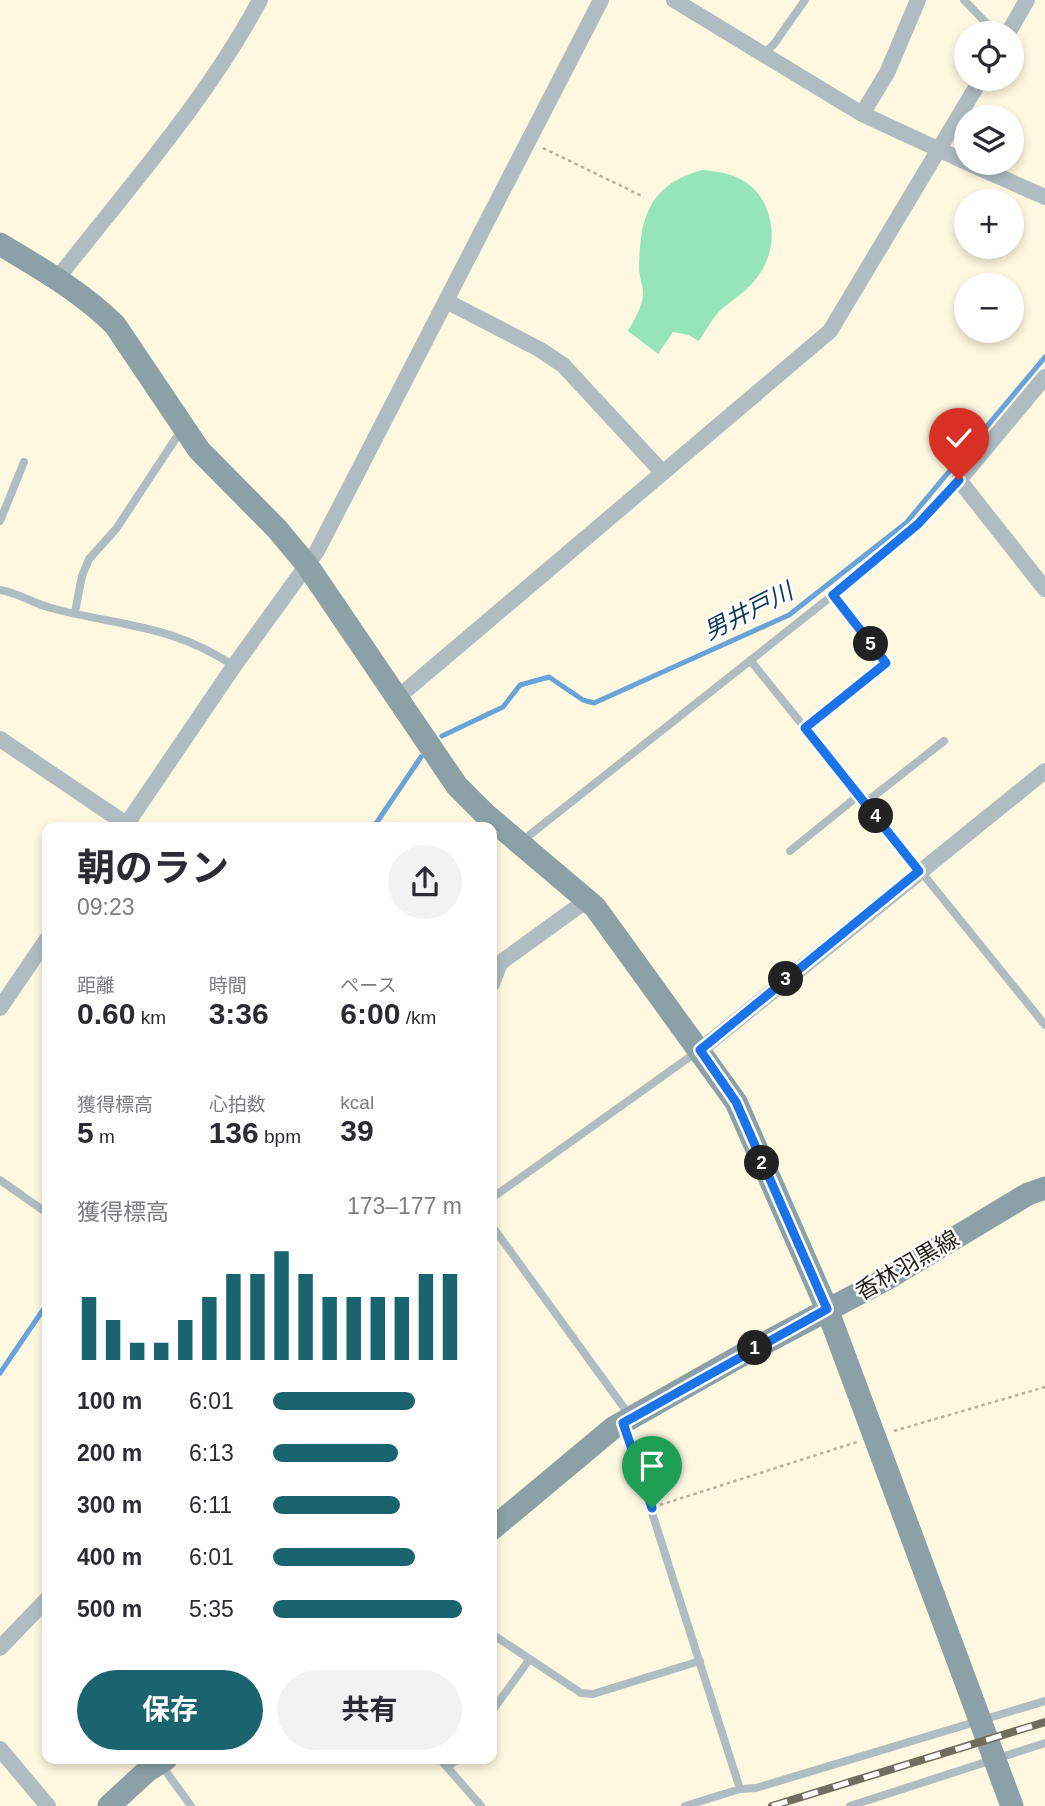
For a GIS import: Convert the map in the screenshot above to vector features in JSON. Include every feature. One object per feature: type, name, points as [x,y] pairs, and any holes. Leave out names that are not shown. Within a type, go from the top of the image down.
[{"type":"street","points":[[57,279],[207,86],[260,0]]},
{"type":"street","points":[[128,822],[234,666],[317,551],[601,0]]},
{"type":"street","points":[[674,0],[862,114],[954,156]]},
{"type":"street","points":[[862,114],[887,73],[918,0]]},
{"type":"street","points":[[1015,21],[1027,0]]},
{"type":"street","points":[[397,698],[830,331],[974,91]]},
{"type":"street","points":[[996,175],[1045,197]]},
{"type":"street","points":[[0,244],[57,279],[115,325],[211,465],[277,530],[307,565],[463,793],[495,822]]},
{"type":"street","points":[[446,301],[539,349],[563,365],[663,473]]},
{"type":"street","points":[[1045,377],[959,480],[1045,589]]},
{"type":"street","points":[[0,739],[119,822]]},
{"type":"street","points":[[700,1050],[1045,771]]},
{"type":"street","points":[[497,823],[603,916],[736,1102],[827,1309],[1012,1806]]},
{"type":"street","points":[[497,971],[500,963],[587,900]]},
{"type":"street","points":[[0,1008],[5,989],[42,945]]},
{"type":"street","name":"香林羽黒線","points":[[497,1525],[627,1420],[890,1277],[1028,1194],[1045,1188]]},
{"type":"street","points":[[0,1648],[42,1604]]},
{"type":"street","points":[[0,1749],[48,1806]]},
{"type":"street","points":[[109,1806],[159,1764]]},
{"type":"lane","points":[[763,55],[805,0]]},
{"type":"lane","points":[[964,0],[984,21]]},
{"type":"lane","points":[[75,612],[82,576],[89,559],[116,529],[184,427]]},
{"type":"lane","points":[[0,521],[24,462]]},
{"type":"lane","points":[[519,843],[833,595],[918,524],[959,480]]},
{"type":"lane","points":[[0,590],[50,608],[161,631],[234,666]]},
{"type":"lane","points":[[805,728],[886,663],[833,595]]},
{"type":"lane","points":[[750,660],[1045,1025]]},
{"type":"lane","points":[[865,803],[944,741]]},
{"type":"lane","points":[[790,851],[859,795]]},
{"type":"lane","points":[[497,1194],[700,1050]]},
{"type":"lane","points":[[0,1180],[42,1209]]},
{"type":"lane","points":[[497,1233],[627,1420],[740,1789]]},
{"type":"lane","points":[[497,1638],[580,1693],[593,1693],[700,1661]]},
{"type":"lane","points":[[497,1704],[529,1660]]},
{"type":"lane","points":[[685,1806],[740,1789],[756,1788],[1045,1701]]},
{"type":"lane","points":[[850,1806],[1045,1743]]},
{"type":"lane","points":[[165,1764],[191,1806]]},
{"type":"lane","points":[[444,1764],[481,1806]]},
{"type":"lane","points":[[448,1768],[452,1764]]},
{"type":"path","points":[[528,141],[644,197]]},
{"type":"path","points":[[652,1508],[874,1437],[1045,1387]]},
{"type":"green space","points":[[702,170],[739,178],[760,196],[772,230],[769,253],[759,275],[717,314],[699,341],[673,332],[658,354],[628,331],[643,296],[639,269],[645,219],[659,194],[684,176]]},
{"type":"waterway","name":"男井戸川","points":[[442,736],[503,707],[520,685],[549,677],[583,700],[594,703],[789,615],[906,523],[1045,357]]},
{"type":"waterway","name":"男井戸川","points":[[377,822],[421,757]]},
{"type":"waterway","name":"男井戸川","points":[[0,1373],[42,1311]]},
{"type":"railway","points":[[772,1806],[1045,1722]]},
{"type":"route","points":[[652,1508],[623,1423],[827,1309],[789,1228],[745,1120],[736,1102],[700,1050],[919,871],[805,728],[886,663],[833,595],[918,524],[959,480]]}]
